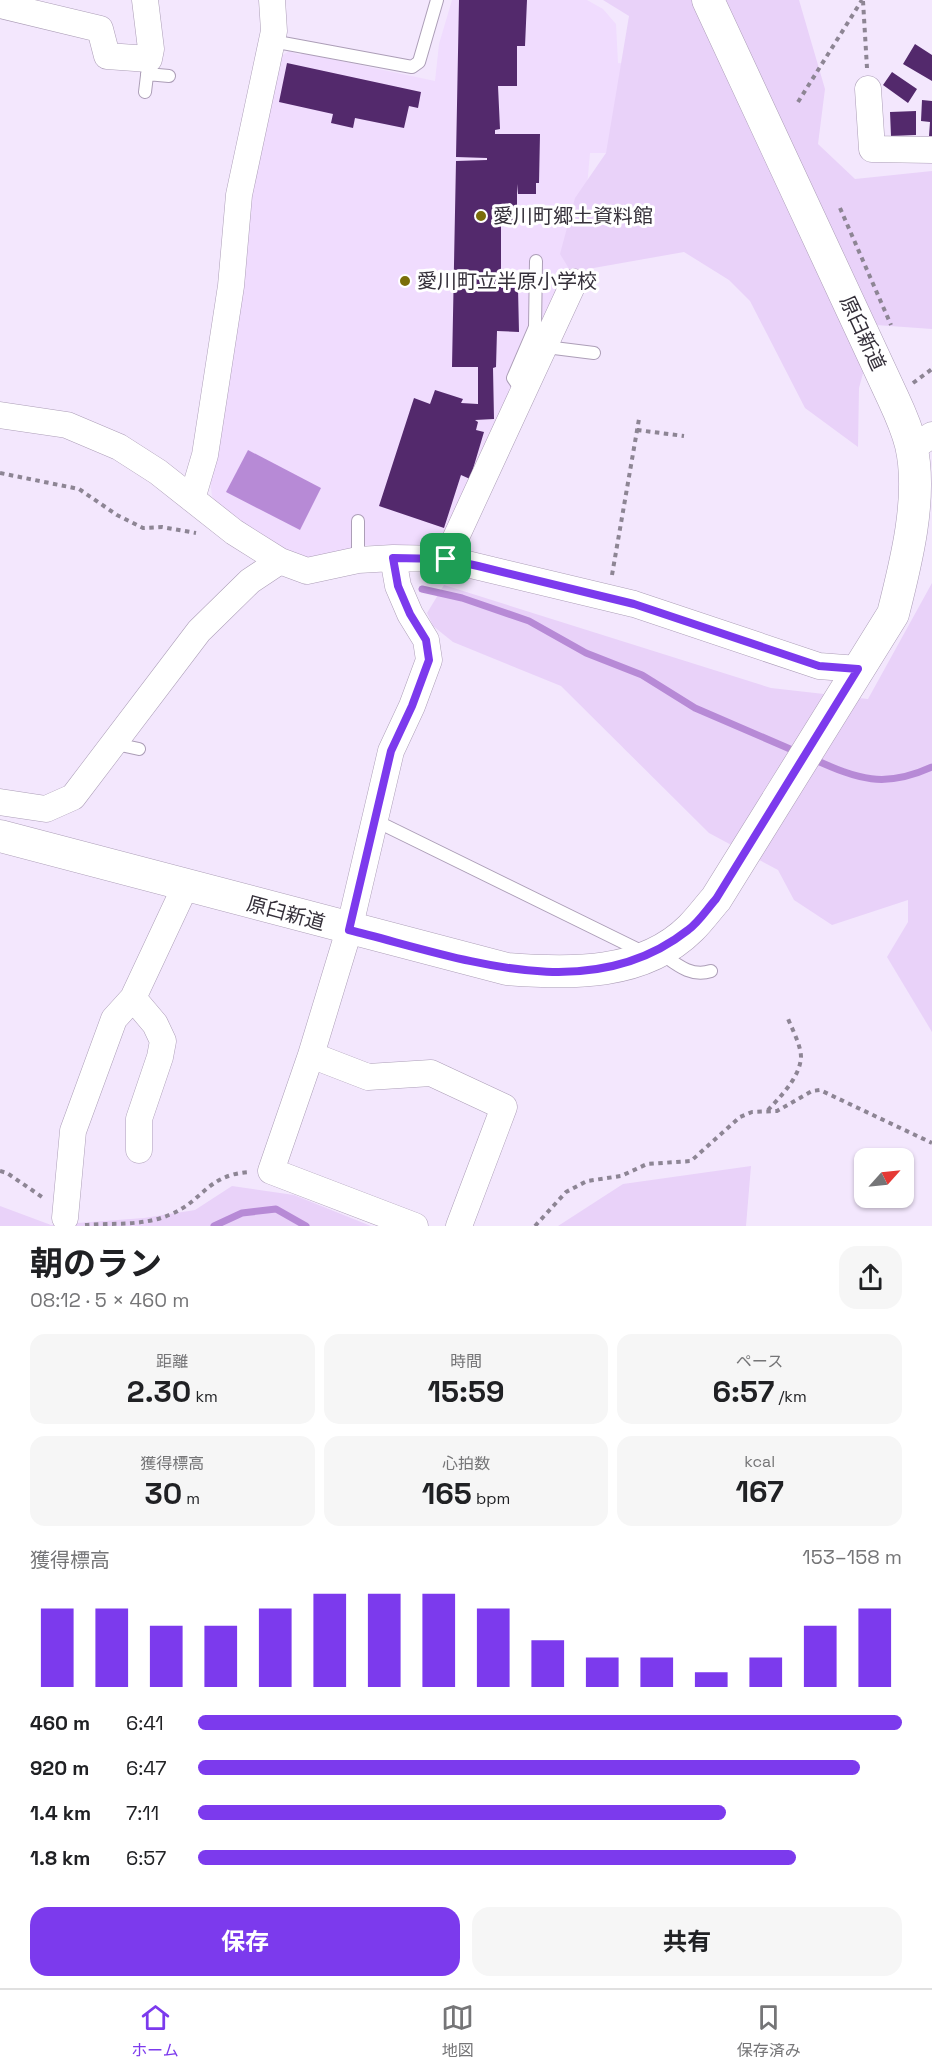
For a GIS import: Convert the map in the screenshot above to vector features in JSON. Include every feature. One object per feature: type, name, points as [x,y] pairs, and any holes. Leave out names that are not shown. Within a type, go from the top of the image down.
[{"type":"street","points":[[0,5],[43,7],[100,29],[107,56],[148,66],[151,49],[146,0]]},
{"type":"street","points":[[192,499],[205,455],[231,286],[239,195],[274,31],[272,0]]},
{"type":"street","name":"原臼新道","points":[[0,836],[185,887],[507,969],[565,973],[615,967],[653,953],[690,929],[716,899],[893,614],[904,570],[922,442],[890,391],[708,0]]},
{"type":"street","points":[[868,89],[872,154],[932,150]]},
{"type":"street","points":[[446,559],[546,347],[574,282]]},
{"type":"street","points":[[0,415],[68,425],[119,447],[158,472],[234,532],[280,561],[307,571],[358,560],[446,559],[608,597],[819,666],[856,673]]},
{"type":"street","points":[[393,558],[398,586],[410,614],[426,640],[429,660],[412,706],[391,751],[349,930],[311,1055],[271,1171],[415,1226]]},
{"type":"street","points":[[0,802],[38,808],[61,805],[83,787],[127,746],[199,631],[250,581],[280,561]]},
{"type":"street","points":[[65,1218],[73,1131],[114,1019],[133,998],[185,887]]},
{"type":"street","points":[[133,998],[155,1024],[163,1041],[160,1057],[139,1119],[139,1150]]},
{"type":"street","points":[[311,1055],[368,1077],[431,1073],[504,1107],[459,1226]]},
{"type":"lane","points":[[272,41],[412,68],[419,62],[437,0]]},
{"type":"lane","points":[[145,92],[148,66],[170,76]]},
{"type":"lane","points":[[524,394],[513,378],[535,327],[536,261]]},
{"type":"lane","points":[[546,347],[594,353]]},
{"type":"lane","points":[[358,520],[358,560]]},
{"type":"lane","points":[[374,819],[680,968],[702,974],[711,971]]},
{"type":"path","points":[[863,0],[868,89]]},
{"type":"path","points":[[798,102],[863,0]]},
{"type":"path","points":[[608,597],[639,419]]},
{"type":"path","points":[[637,430],[684,436]]},
{"type":"path","points":[[0,473],[79,489],[117,515],[143,528],[162,527],[220,538],[234,532]]},
{"type":"path","points":[[768,1111],[787,1088],[796,1072],[801,1056],[787,1016]]},
{"type":"path","points":[[535,1226],[566,1192],[586,1181],[621,1176],[646,1164],[692,1161],[740,1117],[752,1112],[777,1111],[812,1091],[820,1090],[932,1143]]},
{"type":"path","points":[[0,1171],[7,1173],[43,1197],[65,1218],[82,1225],[144,1221],[167,1216],[192,1203],[221,1177],[271,1171]]},
{"type":"shaded area","name":"愛川町立半原小学校","points":[[452,0],[587,0],[603,9],[616,24],[618,63],[633,64],[606,153],[590,153],[583,232],[571,272],[451,539],[435,545],[367,545],[343,554],[304,563],[221,512],[212,496],[210,480],[246,225],[278,58],[289,51],[300,55],[303,53],[435,81],[439,44]]},
{"type":"shaded area","points":[[603,0],[799,0],[825,89],[818,144],[855,179],[932,171],[932,329],[876,325],[859,388],[858,447],[805,408],[750,301],[729,280],[684,252],[571,272],[560,254],[575,198],[606,153],[629,16]]},
{"type":"shaded area","points":[[248,450],[321,488],[300,530],[226,492]]},
{"type":"shaded area","points":[[932,583],[932,1032],[887,957],[908,922],[908,900],[832,925],[794,900],[778,870],[709,833],[561,686],[453,642],[433,626],[427,613],[444,585],[771,688],[868,699]]},
{"type":"shaded area","points":[[751,1166],[746,1226],[558,1226],[623,1184]]},
{"type":"shaded area","points":[[232,1186],[294,1195],[371,1226],[0,1226],[0,1206],[51,1225],[144,1218],[195,1210]]},
{"type":"building","points":[[459,0],[527,0],[525,46],[517,46],[517,86],[498,86],[500,129],[495,130],[495,134],[540,134],[539,183],[536,183],[536,194],[518,194],[517,184],[517,223],[501,223],[501,288],[518,288],[519,332],[497,331],[496,367],[493,368],[494,419],[475,420],[478,422],[476,430],[484,432],[470,479],[461,475],[444,528],[379,506],[414,398],[430,404],[435,390],[463,399],[461,403],[478,404],[478,367],[452,367],[456,161],[487,160],[487,158],[456,157]]},
{"type":"building","points":[[915,44],[932,55],[932,81],[903,64]]},
{"type":"building","points":[[287,63],[421,92],[418,108],[409,106],[404,128],[355,118],[353,128],[331,123],[333,114],[279,102]]},
{"type":"building","points":[[892,72],[917,89],[908,103],[883,85]]},
{"type":"building","points":[[922,100],[932,101],[932,136],[929,136],[930,122],[921,121]]},
{"type":"building","points":[[916,111],[916,135],[891,136],[890,112]]},
{"type":"waterway","points":[[422,589],[462,598],[529,621],[586,653],[642,675],[695,708],[797,752]]},
{"type":"waterway","points":[[813,759],[844,772],[871,779],[899,778],[932,767]]},
{"type":"waterway","points":[[214,1226],[242,1213],[276,1209],[306,1226]]},
{"type":"place","name":"愛川町郷土資料館","points":[[481,216]]},
{"type":"place","name":"愛川町立半原小学校","points":[[405,281]]},
{"type":"route","points":[[393,558],[446,559],[634,604],[819,666],[858,669],[716,899],[690,929],[658,951],[615,967],[565,973],[507,969],[349,930],[391,751],[412,706],[429,660],[426,640],[410,614],[398,586],[393,558]]}]
